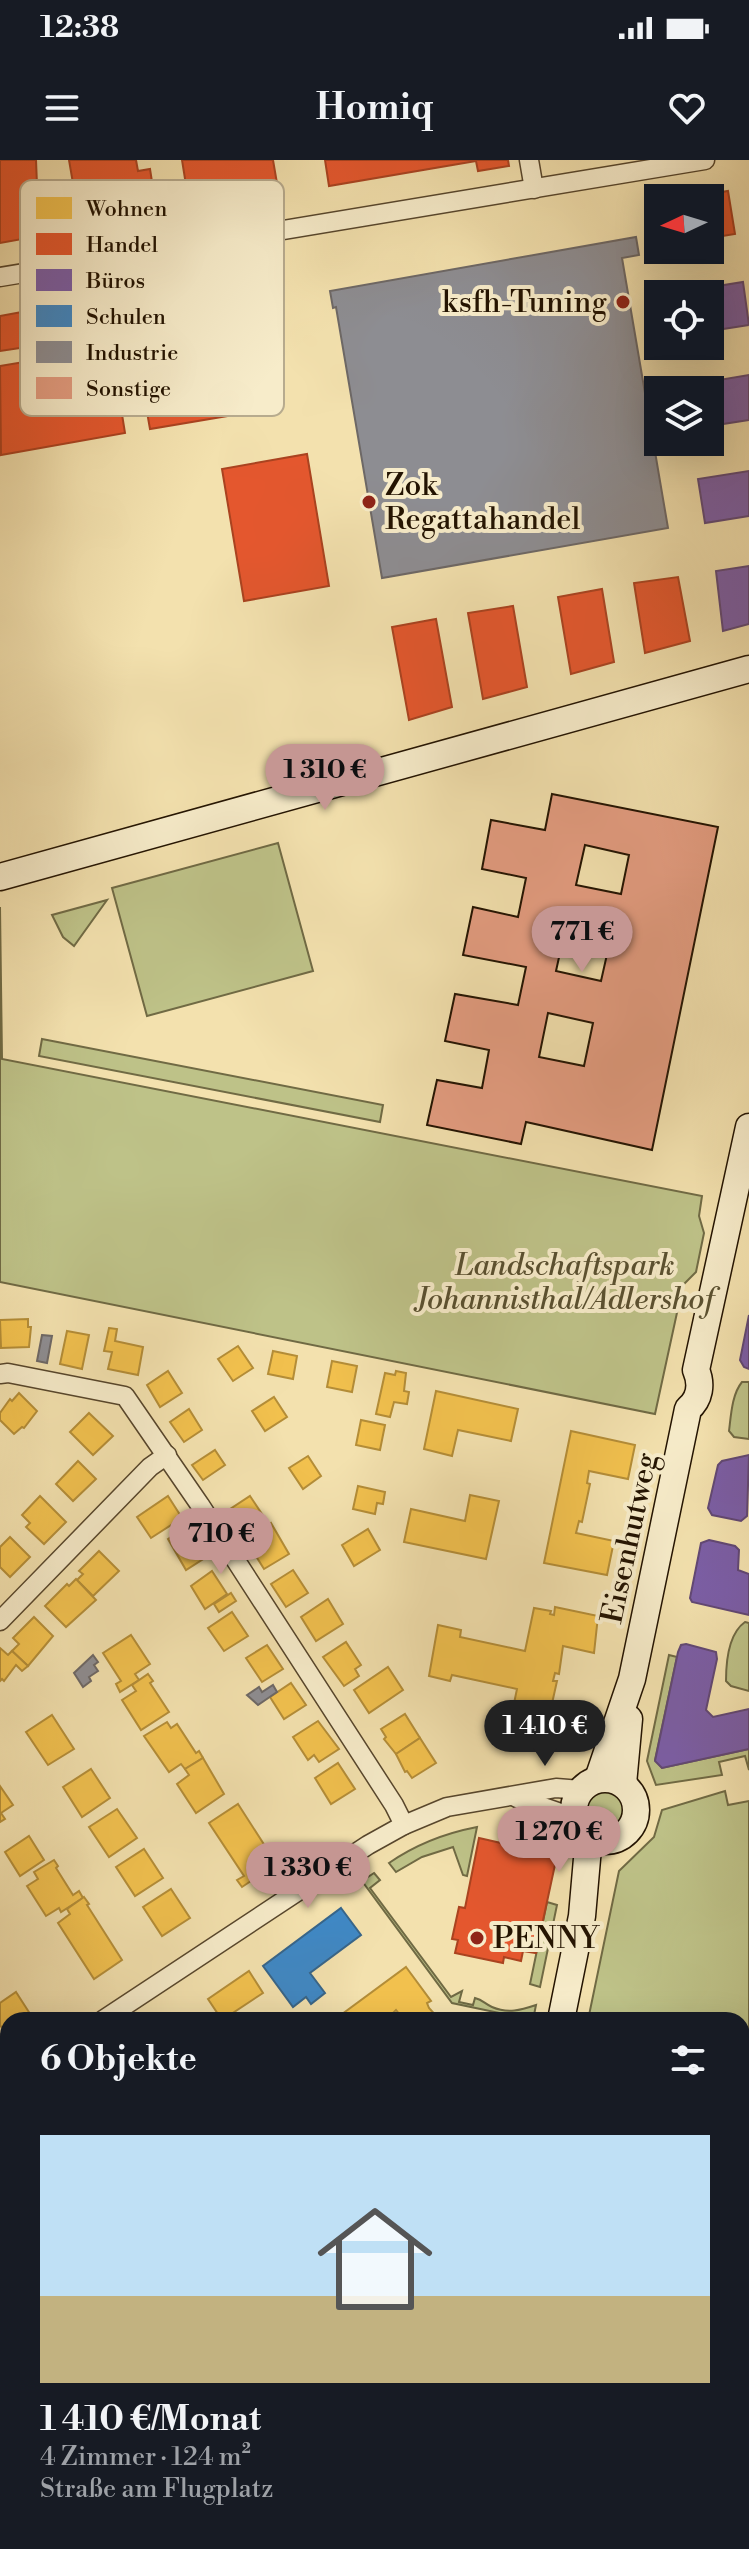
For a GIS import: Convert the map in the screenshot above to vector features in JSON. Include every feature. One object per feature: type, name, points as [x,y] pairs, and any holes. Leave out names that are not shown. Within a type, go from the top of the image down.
[{"type":"street","points":[[529,160],[534,189]]},
{"type":"street","points":[[284,230],[705,160]]},
{"type":"street","points":[[0,277],[20,274]]},
{"type":"street","points":[[0,877],[749,669]]},
{"type":"street","name":"Eisenhutweg","points":[[563,2012],[582,1916],[592,1831],[576,1799],[601,1785],[632,1679],[688,1409],[684,1398],[688,1378],[696,1370],[749,1127]]},
{"type":"street","points":[[0,1374],[125,1396],[167,1455],[404,1825]]},
{"type":"street","points":[[0,1621],[150,1467],[167,1455]]},
{"type":"street","points":[[115,2012],[368,1845],[404,1825],[447,1807],[556,1788],[601,1785],[636,1802],[635,1820],[626,1833],[592,1831],[514,1797]]},
{"type":"green space","points":[[278,843],[313,971],[147,1016],[112,888]]},
{"type":"green space","points":[[107,900],[74,946],[63,937],[52,915]]},
{"type":"green space","name":"Landschaftspark Johannisthal/Adlershof","points":[[0,907],[2,1059],[702,1196],[699,1216],[704,1233],[696,1272],[683,1285],[655,1414],[0,1282]]},
{"type":"green space","points":[[42,1039],[383,1105],[380,1122],[39,1056]]},
{"type":"green space","points":[[742,1382],[749,1382],[749,1439],[734,1437],[729,1431],[734,1399]]},
{"type":"green space","points":[[745,1622],[749,1623],[749,1691],[731,1686],[726,1681],[732,1641]]},
{"type":"green space","points":[[669,1655],[677,1657],[655,1760],[662,1768],[749,1749],[749,1770],[745,1756],[719,1762],[722,1775],[656,1785],[647,1761]]},
{"type":"green space","points":[[605,1789],[619,1795],[625,1809],[619,1823],[605,1829],[591,1823],[585,1809],[591,1795]]},
{"type":"green space","points":[[725,1791],[728,1805],[749,1801],[749,2012],[590,2012],[619,1871],[654,1837],[662,1810]]},
{"type":"green space","points":[[477,1827],[467,1876],[463,1875],[453,1847],[422,1857],[396,1872],[389,1863],[431,1840]]},
{"type":"green space","points":[[374,1873],[380,1880],[370,1888],[451,1997],[462,1991],[459,2002],[473,2005],[475,1998],[509,2011],[536,2005],[535,2012],[495,2012],[452,2003],[362,1881]]},
{"type":"green space","points":[[547,1902],[557,1905],[540,1987],[530,1984]]},
{"type":"building: Wohnen","points":[[28,1319],[28,1327],[31,1327],[29,1347],[1,1348],[0,1320]]},
{"type":"building: Wohnen","points":[[109,1328],[117,1329],[115,1341],[143,1347],[138,1375],[108,1369],[112,1352],[104,1351]]},
{"type":"building: Wohnen","points":[[67,1331],[89,1335],[82,1369],[60,1364]]},
{"type":"building: Wohnen","points":[[238,1346],[253,1368],[233,1381],[218,1359]]},
{"type":"building: Wohnen","points":[[273,1351],[297,1356],[293,1379],[268,1374]]},
{"type":"building: Wohnen","points":[[332,1361],[357,1366],[352,1392],[327,1387]]},
{"type":"building: Wohnen","points":[[168,1371],[182,1393],[160,1407],[147,1385]]},
{"type":"building: Wohnen","points":[[396,1371],[406,1373],[404,1391],[409,1392],[407,1404],[394,1402],[390,1417],[376,1414],[385,1373],[395,1375]]},
{"type":"building: Wohnen","points":[[436,1391],[518,1409],[511,1441],[458,1430],[452,1456],[424,1449]]},
{"type":"building: Wohnen","points":[[19,1393],[37,1411],[24,1428],[14,1434],[0,1420],[0,1413]]},
{"type":"building: Wohnen","points":[[274,1397],[287,1417],[265,1431],[252,1411]]},
{"type":"building: Wohnen","points":[[189,1409],[202,1430],[184,1442],[170,1422]]},
{"type":"building: Wohnen","points":[[89,1413],[113,1436],[93,1455],[70,1432]]},
{"type":"building: Wohnen","points":[[361,1420],[385,1425],[380,1450],[356,1445]]},
{"type":"building: Wohnen","points":[[571,1431],[635,1445],[628,1479],[589,1471],[587,1483],[590,1484],[582,1522],[579,1521],[576,1533],[614,1541],[607,1575],[544,1563]]},
{"type":"building: Wohnen","points":[[215,1450],[225,1465],[203,1480],[192,1465]]},
{"type":"building: Wohnen","points":[[308,1456],[321,1476],[303,1489],[289,1468]]},
{"type":"building: Wohnen","points":[[78,1461],[96,1479],[73,1501],[56,1484]]},
{"type":"building: Wohnen","points":[[358,1486],[385,1492],[383,1504],[377,1503],[375,1514],[353,1509]]},
{"type":"building: Wohnen","points":[[470,1495],[499,1501],[486,1559],[404,1542],[411,1509],[465,1521]]},
{"type":"building: Wohnen","points":[[40,1496],[66,1522],[44,1544],[26,1527],[30,1523],[22,1515]]},
{"type":"building: Wohnen","points":[[168,1496],[182,1518],[151,1538],[137,1517]]},
{"type":"building: Wohnen","points":[[250,1496],[264,1517],[260,1520],[265,1527],[258,1531],[253,1524],[238,1534],[224,1513]]},
{"type":"building: Wohnen","points":[[271,1523],[289,1554],[264,1569],[249,1545],[262,1537],[258,1531]]},
{"type":"building: Wohnen","points":[[186,1527],[208,1556],[186,1570],[168,1539]]},
{"type":"building: Wohnen","points":[[368,1529],[380,1550],[354,1566],[342,1545]]},
{"type":"building: Wohnen","points":[[10,1537],[30,1557],[10,1577],[0,1567],[0,1547]]},
{"type":"building: Wohnen","points":[[99,1551],[119,1571],[93,1596],[77,1580],[83,1574],[79,1571]]},
{"type":"building: Wohnen","points":[[293,1570],[308,1593],[286,1607],[271,1584]]},
{"type":"building: Wohnen","points":[[212,1571],[227,1594],[205,1609],[191,1586]]},
{"type":"building: Wohnen","points":[[76,1579],[96,1600],[66,1627],[45,1606]]},
{"type":"building: Wohnen","points":[[231,1593],[236,1601],[219,1612],[214,1604]]},
{"type":"building: Wohnen","points":[[328,1599],[343,1624],[316,1641],[301,1617]]},
{"type":"building: Wohnen","points":[[555,1607],[598,1616],[594,1653],[563,1646],[559,1674],[555,1673],[553,1681],[557,1681],[551,1708],[582,1715],[570,1750],[507,1737],[517,1689],[452,1675],[450,1681],[429,1676],[438,1625],[461,1630],[460,1637],[525,1651],[534,1608],[551,1611],[550,1614],[554,1615]]},
{"type":"building: Wohnen","points":[[232,1612],[248,1636],[224,1651],[208,1628]]},
{"type":"building: Wohnen","points":[[34,1617],[53,1636],[28,1666],[12,1651],[19,1644],[13,1638]]},
{"type":"building: Wohnen","points":[[131,1635],[150,1664],[135,1674],[139,1680],[120,1692],[116,1684],[121,1681],[103,1653]]},
{"type":"building: Wohnen","points":[[346,1642],[361,1665],[355,1669],[359,1676],[344,1686],[323,1657]]},
{"type":"building: Wohnen","points":[[267,1645],[283,1669],[262,1682],[246,1658]]},
{"type":"building: Wohnen","points":[[0,1648],[8,1655],[12,1651],[28,1666],[22,1671],[16,1665],[4,1681],[0,1681]]},
{"type":"building: Wohnen","points":[[388,1667],[403,1690],[369,1713],[354,1690]]},
{"type":"building: Wohnen","points":[[148,1674],[153,1681],[150,1683],[169,1712],[141,1730],[122,1700],[136,1691],[132,1685]]},
{"type":"building: Wohnen","points":[[291,1683],[306,1705],[284,1719],[270,1697]]},
{"type":"building: Wohnen","points":[[405,1714],[420,1738],[396,1754],[384,1739],[386,1737],[381,1729]]},
{"type":"building: Wohnen","points":[[52,1715],[74,1749],[48,1765],[26,1732]]},
{"type":"building: Wohnen","points":[[318,1721],[339,1749],[319,1762],[314,1755],[308,1760],[293,1737]]},
{"type":"building: Wohnen","points":[[167,1722],[171,1728],[177,1724],[196,1753],[199,1751],[203,1758],[185,1769],[181,1764],[169,1772],[144,1736]]},
{"type":"building: Wohnen","points":[[420,1738],[436,1763],[412,1778],[405,1772],[396,1754]]},
{"type":"building: Wohnen","points":[[203,1758],[224,1794],[196,1813],[177,1784],[189,1775],[185,1769]]},
{"type":"building: Wohnen","points":[[338,1763],[355,1789],[331,1804],[315,1778]]},
{"type":"building: Wohnen","points":[[91,1769],[110,1798],[82,1817],[63,1787]]},
{"type":"building: Wohnen","points":[[0,1786],[13,1805],[1,1813],[5,1819],[0,1822]]},
{"type":"building: Wohnen","points":[[238,1804],[274,1860],[257,1871],[260,1875],[242,1887],[237,1880],[244,1876],[209,1823]]},
{"type":"building: Wohnen","points":[[117,1809],[137,1838],[109,1857],[89,1827]]},
{"type":"building: Wohnen","points":[[29,1836],[44,1860],[20,1876],[5,1852]]},
{"type":"building: Wohnen","points":[[144,1849],[163,1878],[135,1896],[116,1867]]},
{"type":"building: Wohnen","points":[[54,1860],[73,1895],[79,1891],[83,1898],[61,1912],[59,1908],[46,1916],[27,1886],[38,1879],[34,1872]]},
{"type":"building: Wohnen","points":[[171,1889],[190,1918],[162,1936],[143,1907]]},
{"type":"building: Wohnen","points":[[84,1897],[122,1960],[94,1979],[58,1923],[70,1914],[67,1909]]},
{"type":"building: Wohnen","points":[[406,1967],[431,2001],[427,2003],[433,2012],[396,2010],[345,2012]]},
{"type":"building: Wohnen","points":[[249,1971],[263,1993],[234,2012],[217,2012],[208,1999]]},
{"type":"building: Wohnen","points":[[16,1992],[29,2012],[0,2012],[0,2003]]},
{"type":"building: Handel","points":[[0,160],[36,160],[37,180],[20,180],[20,239],[0,243]]},
{"type":"building: Handel","points":[[69,160],[136,160],[138,171],[150,169],[152,180],[72,180]]},
{"type":"building: Handel","points":[[182,160],[273,160],[276,180],[185,180]]},
{"type":"building: Handel","points":[[325,160],[508,160],[509,166],[478,171],[476,161],[329,186]]},
{"type":"building: Handel","points":[[728,191],[735,234],[724,236],[724,192]]},
{"type":"building: Handel","points":[[20,312],[20,348],[0,351],[0,316]]},
{"type":"building: Handel","points":[[20,363],[20,416],[122,416],[125,433],[1,455],[0,366]]},
{"type":"building: Handel","points":[[148,416],[227,416],[150,429]]},
{"type":"building: Handel","points":[[307,454],[329,586],[244,601],[222,469]]},
{"type":"building: Handel","points":[[678,577],[690,641],[645,653],[634,583]]},
{"type":"building: Handel","points":[[602,589],[614,662],[571,674],[558,597]]},
{"type":"building: Handel","points":[[513,606],[527,687],[483,699],[468,613]]},
{"type":"building: Handel","points":[[436,619],[452,707],[409,720],[392,627]]},
{"type":"building: Handel","points":[[524,1835],[541,1839],[556,1860],[536,1953],[523,1951],[521,1961],[504,1957],[503,1963],[455,1953],[458,1940],[452,1939],[459,1907],[465,1908],[479,1838],[501,1843],[502,1836]]},
{"type":"building: Büros","points":[[743,282],[749,325],[724,329],[724,285]]},
{"type":"building: Büros","points":[[749,375],[749,420],[724,424],[724,379]]},
{"type":"building: Büros","points":[[749,471],[749,516],[705,523],[698,479]]},
{"type":"building: Büros","points":[[749,566],[749,624],[723,631],[716,571]]},
{"type":"building: Büros","points":[[749,1315],[749,1369],[740,1360]]},
{"type":"building: Büros","points":[[749,1455],[747,1516],[741,1521],[712,1515],[708,1508],[718,1465],[722,1461]]},
{"type":"building: Büros","points":[[709,1540],[735,1546],[739,1550],[738,1570],[749,1574],[749,1615],[692,1602],[690,1598],[701,1543]]},
{"type":"building: Büros","points":[[681,1645],[716,1652],[706,1710],[713,1717],[749,1709],[749,1749],[662,1768],[655,1761],[678,1652]]},
{"type":"building: Schulen","points":[[341,1908],[361,1935],[310,1973],[325,1993],[311,2004],[306,1997],[293,2007],[263,1966]]},
{"type":"building: Industrie","points":[[636,237],[639,255],[622,258],[644,387],[644,456],[656,456],[668,528],[382,578],[336,307],[333,308],[330,291]]},
{"type":"building: Industrie","points":[[42,1335],[52,1336],[47,1363],[37,1361]]},
{"type":"building: Industrie","points":[[93,1655],[98,1662],[94,1665],[98,1671],[89,1677],[91,1681],[83,1687],[74,1673]]},
{"type":"building: Industrie","points":[[273,1685],[277,1692],[258,1705],[247,1695],[259,1687],[262,1692]]},
{"type":"building: Sonstige","points":[[552,794],[718,827],[652,1150],[526,1122],[521,1144],[427,1125],[437,1080],[482,1088],[489,1050],[445,1041],[455,994],[518,1005],[526,967],[463,955],[473,907],[518,917],[526,878],[482,869],[491,820],[545,830]],"holes":[[[585,845],[629,855],[621,894],[576,885]],[[565,930],[610,941],[601,981],[556,971]],[[548,1013],[593,1023],[584,1066],[539,1057]]]},
{"type":"place","name":"ksfh-Tuning","points":[[623,302]]},
{"type":"place","name":"Zok Regattahandel","points":[[369,502]]},
{"type":"place","name":"PENNY","points":[[477,1938]]}]
